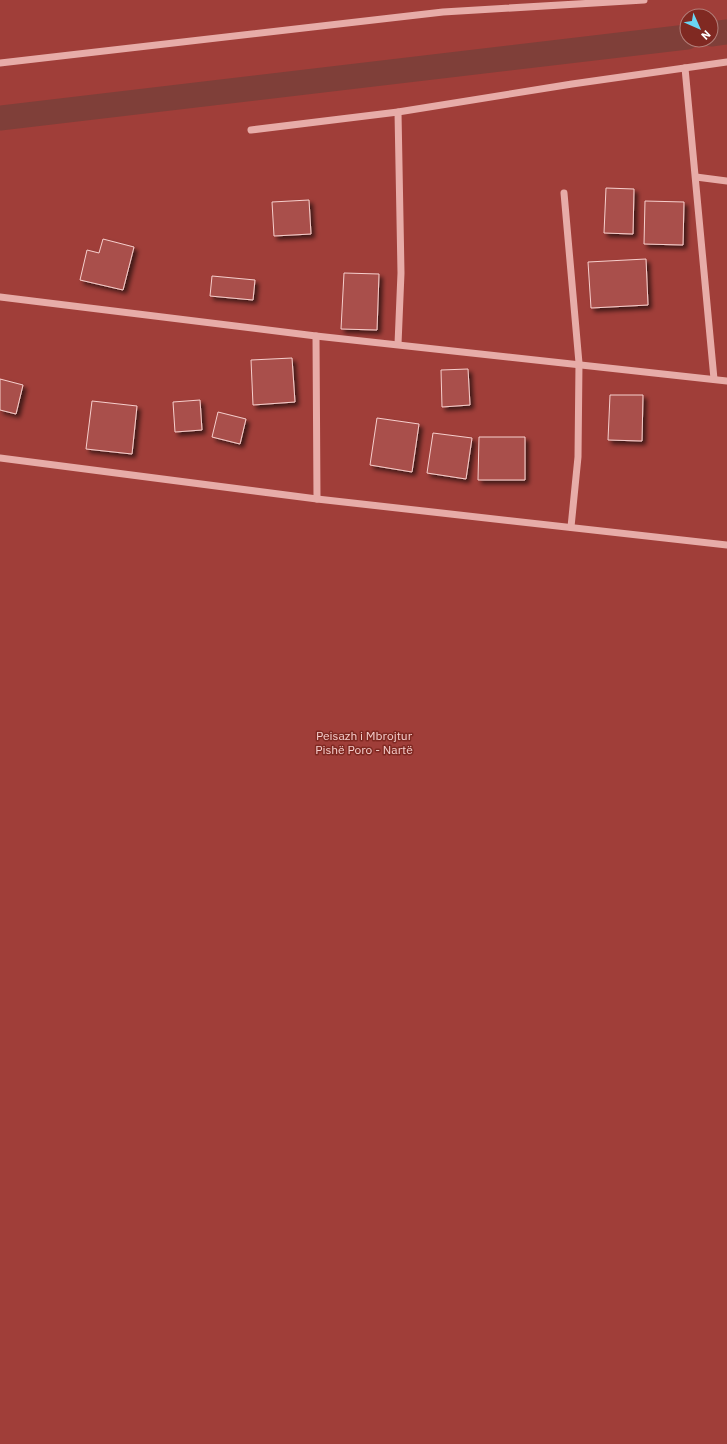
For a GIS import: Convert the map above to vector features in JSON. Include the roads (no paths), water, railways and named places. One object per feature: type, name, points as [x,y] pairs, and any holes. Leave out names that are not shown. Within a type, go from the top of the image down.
[{"type":"street","points":[[0,64],[442,12],[644,0]]},
{"type":"street","points":[[251,130],[398,112],[727,62]]},
{"type":"street","points":[[685,68],[714,379]]},
{"type":"street","points":[[398,112],[401,273],[398,344]]},
{"type":"street","points":[[696,177],[727,181]]},
{"type":"street","points":[[564,193],[579,363],[578,457],[571,527]]},
{"type":"street","points":[[0,297],[316,336],[727,380]]},
{"type":"street","points":[[316,336],[317,499]]},
{"type":"street","points":[[0,458],[317,499],[727,545]]},
{"type":"waterway","points":[[719,33],[727,32]]},
{"type":"waterway","points":[[0,118],[679,38]]},
{"type":"park label","name":"Peisazh i Mbrojtur Pishë Poro - Nartë","points":[[364,742]]}]
